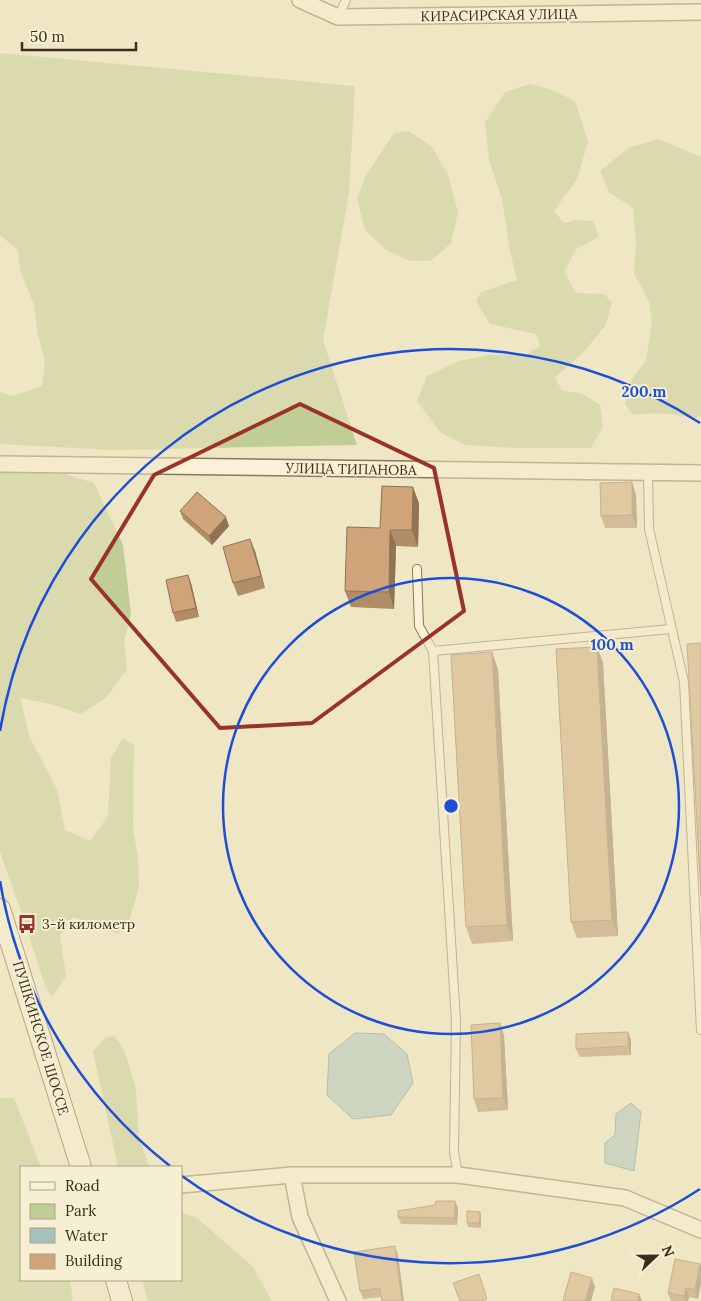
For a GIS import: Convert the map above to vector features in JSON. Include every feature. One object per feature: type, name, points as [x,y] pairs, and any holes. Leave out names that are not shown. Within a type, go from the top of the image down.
[{"type":"main road","name":"ПУШКИНСКОЕ ШОССЕ","points":[[0,909],[81,1166]]},
{"type":"main road","points":[[116,1281],[122,1301]]},
{"type":"street","name":"КИРАСИРСКАЯ УЛИЦА","points":[[300,0],[338,17],[701,12]]},
{"type":"street","name":"УЛИЦА ТИПАНОВА","points":[[0,464],[701,473]]},
{"type":"street","points":[[292,1175],[300,1217],[338,1301]]},
{"type":"street","points":[[182,1184],[292,1175],[458,1175],[625,1198],[701,1230]]},
{"type":"lane","points":[[338,17],[346,0]]},
{"type":"lane","points":[[648,472],[649,528],[684,682],[701,1030]]},
{"type":"lane","points":[[417,569],[419,626],[433,651],[456,1021],[454,1152],[458,1175]]},
{"type":"lane","points":[[433,651],[671,629]]},
{"type":"highlighted area","points":[[300,404],[434,468],[464,611],[312,723],[220,728],[91,579],[154,475]]},
{"type":"green space","points":[[0,53],[355,86],[349,193],[323,340],[357,445],[112,450],[0,444],[0,392],[13,396],[42,386],[45,362],[38,335],[34,305],[20,270],[18,250],[0,235]]},
{"type":"green space","points":[[530,84],[552,90],[575,101],[588,142],[577,179],[554,211],[564,223],[576,220],[593,221],[599,237],[576,249],[564,272],[576,293],[604,294],[612,302],[606,325],[580,356],[555,377],[562,391],[581,393],[600,405],[603,427],[591,448],[515,448],[465,445],[440,432],[417,401],[427,376],[459,361],[488,355],[527,354],[540,346],[536,334],[490,324],[476,301],[481,292],[517,280],[510,251],[502,199],[489,160],[485,123],[505,92]]},
{"type":"green space","points":[[409,131],[432,147],[448,175],[458,212],[451,243],[431,261],[411,261],[386,250],[365,230],[357,198],[365,177],[394,133]]},
{"type":"green space","points":[[659,139],[701,157],[701,415],[697,418],[665,414],[633,415],[625,404],[631,381],[646,360],[652,322],[649,301],[634,274],[636,240],[633,208],[609,192],[600,171],[628,148]]},
{"type":"green space","points":[[0,468],[59,472],[94,483],[123,545],[131,614],[124,641],[127,669],[106,698],[81,714],[50,704],[20,698],[30,738],[57,789],[65,830],[90,841],[108,816],[111,758],[123,738],[134,745],[133,828],[138,858],[139,887],[129,922],[118,934],[73,917],[60,935],[66,976],[52,997],[45,986],[0,852]]},
{"type":"green space","points":[[114,1036],[124,1049],[136,1089],[139,1137],[149,1166],[118,1166],[93,1051],[106,1037]]},
{"type":"green space","points":[[0,1098],[14,1098],[41,1166],[20,1166],[20,1281],[70,1281],[73,1301],[0,1301]]},
{"type":"green space","points":[[182,1213],[196,1217],[252,1266],[272,1301],[148,1301],[142,1281],[182,1281]]},
{"type":"water","points":[[355,1033],[384,1034],[407,1054],[413,1083],[391,1115],[353,1119],[327,1095],[329,1054]]},
{"type":"water","points":[[631,1103],[641,1112],[634,1171],[605,1163],[605,1143],[615,1135],[616,1114]]},
{"type":"building","points":[[632,482],[632,515],[601,516],[600,483]]},
{"type":"building","points":[[382,486],[413,487],[412,530],[390,530],[389,592],[345,591],[347,527],[380,528]]},
{"type":"building","points":[[197,492],[226,517],[209,536],[180,511]]},
{"type":"building","points":[[250,539],[261,576],[233,583],[223,547]]},
{"type":"building","points":[[188,575],[196,608],[173,613],[166,580]]},
{"type":"building","points":[[701,643],[701,896],[687,644]]},
{"type":"building","points":[[597,647],[612,920],[571,922],[556,649]]},
{"type":"building","points":[[492,652],[507,925],[466,927],[451,655]]},
{"type":"building","points":[[500,1023],[503,1098],[474,1099],[471,1025]]},
{"type":"building","points":[[628,1032],[628,1046],[576,1049],[576,1034]]},
{"type":"building","points":[[436,1201],[455,1201],[455,1218],[398,1217],[398,1211],[435,1205]]},
{"type":"building","points":[[467,1211],[480,1212],[479,1223],[467,1223]]},
{"type":"building","points":[[395,1246],[402,1301],[382,1301],[380,1288],[360,1291],[354,1252]]},
{"type":"building","points":[[675,1259],[700,1264],[695,1290],[686,1288],[684,1296],[668,1293]]},
{"type":"building","points":[[571,1272],[592,1278],[585,1301],[563,1301]]},
{"type":"building","points":[[479,1274],[487,1299],[482,1301],[460,1301],[453,1283]]},
{"type":"building","points":[[614,1288],[639,1294],[638,1301],[611,1301]]},
{"type":"place","name":"3-й километр","points":[[27,924]]}]
